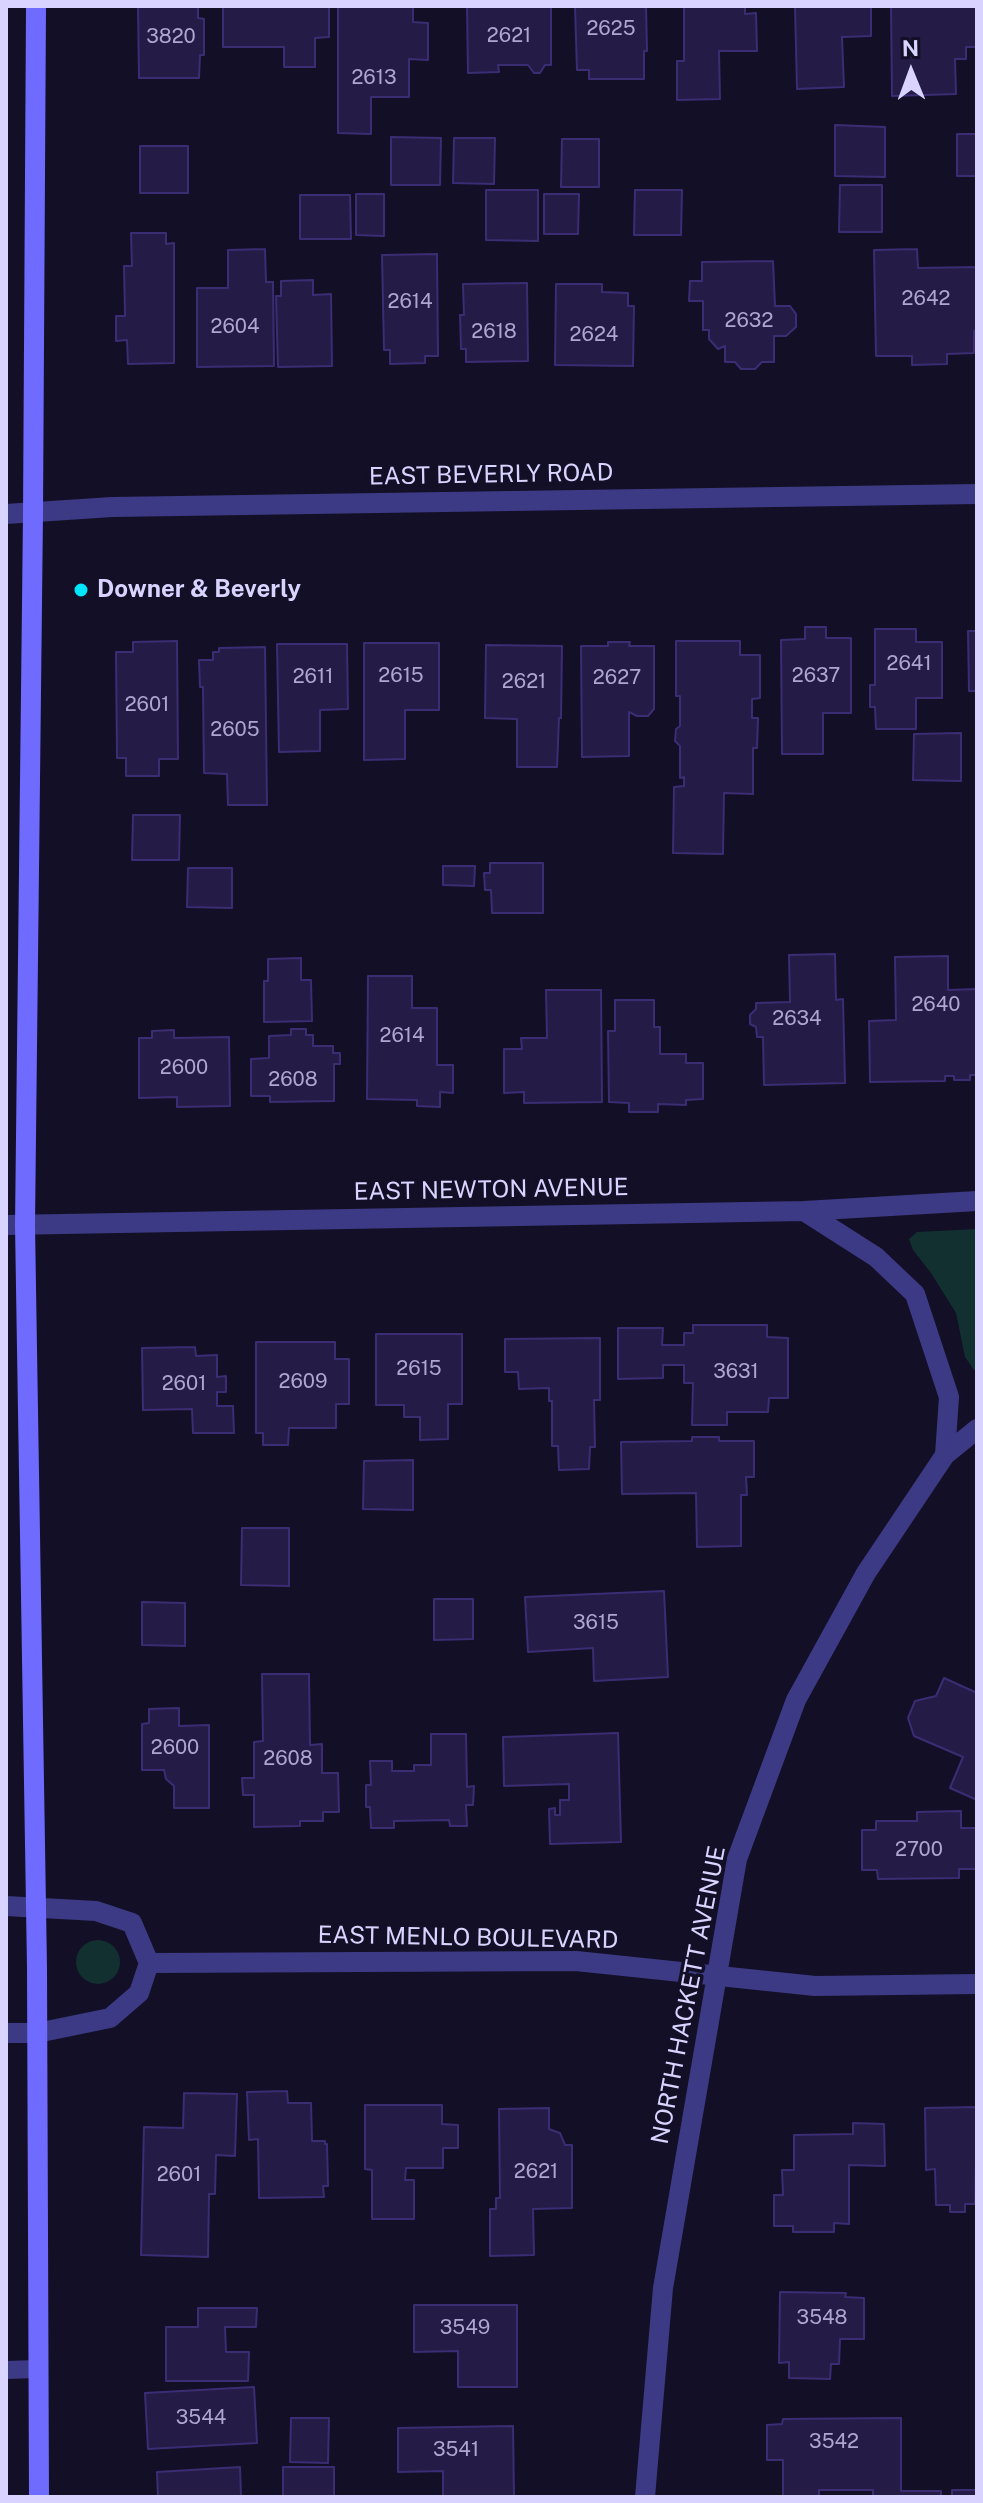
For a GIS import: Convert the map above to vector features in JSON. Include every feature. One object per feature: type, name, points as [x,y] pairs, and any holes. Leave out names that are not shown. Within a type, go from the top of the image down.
[{"type":"street","points":[[36,6],[33,514],[15,1225],[36,1906],[39,2497]]},
{"type":"street","name":"EAST BEVERLY ROAD","points":[[6,514],[112,507],[977,494]]},
{"type":"street","name":"EAST NEWTON AVENUE","points":[[15,1225],[804,1211],[977,1201]]},
{"type":"street","name":"NORTH HACKETT AVENUE","points":[[804,1211],[876,1257],[915,1294],[949,1397],[945,1455]]},
{"type":"street","name":"NORTH HACKETT AVENUE","points":[[645,2497],[663,2288],[737,1859],[796,1700],[866,1573],[945,1455],[977,1429]]},
{"type":"street","points":[[6,1906],[96,1911],[132,1923],[149,1963],[139,1993],[110,2018],[37,2033],[6,2033]]},
{"type":"street","name":"EAST MENLO BOULEVARD","points":[[149,1963],[576,1961],[815,1986],[977,1984]]},
{"type":"lane","points":[[6,2370],[38,2369]]},
{"type":"green space","points":[[977,1229],[977,1370],[974,1370],[965,1357],[956,1313],[913,1250],[909,1239],[917,1232]]},
{"type":"green space","points":[[98,1940],[113,1947],[120,1962],[113,1977],[98,1984],[83,1977],[76,1962],[83,1947]]},
{"type":"building","points":[[138,6],[198,6],[198,18],[204,19],[204,55],[200,55],[199,78],[139,78]]},
{"type":"building","points":[[223,6],[329,6],[329,37],[315,38],[315,67],[284,67],[284,47],[223,47]]},
{"type":"building","points":[[338,6],[413,6],[413,22],[428,23],[428,60],[409,59],[409,97],[371,97],[371,134],[338,133]]},
{"type":"building","points":[[467,6],[551,6],[551,65],[545,65],[540,73],[534,73],[528,65],[498,65],[499,72],[468,73]]},
{"type":"building","points":[[575,6],[646,6],[644,79],[589,79],[589,70],[577,70]]},
{"type":"building","points":[[684,6],[745,6],[745,14],[756,13],[757,51],[719,51],[720,99],[677,100],[677,61],[684,61]]},
{"type":"building","points":[[795,6],[871,6],[871,36],[842,37],[844,87],[797,89]]},
{"type":"building","points":[[891,6],[977,7],[977,47],[966,47],[966,59],[955,59],[956,94],[892,96]]},
{"type":"building","points":[[835,125],[885,127],[885,177],[835,176]]},
{"type":"building","points":[[957,134],[977,134],[977,176],[957,176]]},
{"type":"building","points":[[391,137],[441,138],[440,185],[391,185]]},
{"type":"building","points":[[454,138],[495,138],[494,184],[453,183]]},
{"type":"building","points":[[562,139],[599,139],[599,187],[561,187]]},
{"type":"building","points":[[140,146],[188,146],[188,193],[140,193]]},
{"type":"building","points":[[840,185],[882,185],[882,232],[839,232]]},
{"type":"building","points":[[486,190],[538,190],[538,241],[486,240]]},
{"type":"building","points":[[635,190],[682,190],[681,235],[634,235]]},
{"type":"building","points":[[356,194],[384,194],[384,236],[356,235]]},
{"type":"building","points":[[544,194],[579,194],[578,234],[544,234]]},
{"type":"building","points":[[300,195],[350,195],[351,239],[300,239]]},
{"type":"building","points":[[131,233],[166,233],[166,244],[174,243],[174,363],[128,364],[127,340],[116,341],[116,316],[125,316],[124,266],[132,266]]},
{"type":"building","points":[[265,249],[266,282],[273,282],[274,366],[197,367],[197,288],[228,288],[228,250]]},
{"type":"building","points":[[917,249],[918,268],[977,267],[974,353],[947,354],[947,364],[912,365],[912,356],[876,356],[874,250]]},
{"type":"building","points":[[437,254],[438,356],[425,356],[425,363],[390,364],[390,350],[384,350],[382,255]]},
{"type":"building","points":[[773,261],[775,306],[790,306],[796,314],[796,327],[786,336],[774,336],[774,362],[762,362],[755,369],[741,369],[735,362],[725,362],[725,346],[718,349],[709,339],[709,330],[703,330],[703,301],[689,301],[690,281],[702,281],[702,262]]},
{"type":"building","points":[[313,280],[313,295],[331,294],[332,366],[278,367],[276,296],[281,296],[281,281]]},
{"type":"building","points":[[527,283],[528,361],[466,362],[466,349],[461,349],[463,284]]},
{"type":"building","points":[[556,284],[602,284],[602,292],[628,293],[628,306],[634,306],[633,366],[555,365]]},
{"type":"building","points":[[805,627],[826,627],[826,638],[851,638],[851,713],[823,713],[823,754],[782,754],[781,640],[805,639]]},
{"type":"building","points":[[875,629],[916,629],[916,642],[942,642],[942,698],[916,698],[916,729],[876,729],[875,707],[870,707],[870,685],[875,685]]},
{"type":"building","points":[[968,631],[977,631],[977,691],[969,691]]},
{"type":"building","points":[[177,641],[178,759],[159,759],[159,776],[126,776],[126,758],[117,758],[116,652],[133,652],[133,642]]},
{"type":"building","points":[[676,641],[740,641],[740,655],[760,655],[760,698],[752,699],[752,718],[758,718],[757,748],[753,748],[753,794],[724,793],[723,854],[673,853],[674,787],[684,786],[684,777],[680,778],[680,746],[675,741],[676,729],[680,726],[680,696],[676,696]]},
{"type":"building","points":[[608,642],[654,646],[654,709],[648,716],[629,712],[629,756],[582,757],[581,646],[608,646]]},
{"type":"building","points":[[364,643],[439,643],[439,710],[405,710],[405,759],[364,760]]},
{"type":"building","points":[[277,644],[347,644],[348,709],[320,710],[320,751],[279,752]]},
{"type":"building","points":[[486,645],[562,646],[557,767],[517,767],[517,719],[485,718]]},
{"type":"building","points":[[265,647],[267,805],[228,805],[227,774],[204,773],[203,687],[200,687],[199,660],[213,660],[213,652],[219,652],[219,648]]},
{"type":"building","points":[[961,733],[961,781],[913,780],[914,734]]},
{"type":"building","points":[[133,815],[180,815],[179,860],[132,860]]},
{"type":"building","points":[[490,863],[543,863],[543,913],[492,913],[491,890],[485,890],[484,873],[490,873]]},
{"type":"building","points":[[443,866],[475,866],[474,886],[443,885]]},
{"type":"building","points":[[188,868],[232,868],[232,908],[187,907]]},
{"type":"building","points":[[835,954],[836,1000],[843,999],[845,1083],[764,1085],[763,1037],[757,1037],[756,1027],[750,1024],[750,1015],[756,1009],[756,1003],[790,1002],[789,955]]},
{"type":"building","points":[[948,956],[948,990],[977,989],[977,1075],[970,1075],[970,1080],[954,1080],[954,1076],[945,1076],[945,1081],[870,1082],[869,1021],[896,1020],[895,957]]},
{"type":"building","points":[[301,958],[301,980],[311,980],[312,1021],[264,1022],[264,981],[268,981],[268,959]]},
{"type":"building","points":[[368,976],[412,976],[412,1008],[437,1008],[437,1065],[453,1065],[453,1093],[440,1092],[440,1107],[417,1106],[417,1100],[367,1099]]},
{"type":"building","points":[[546,990],[601,990],[602,1102],[524,1103],[524,1092],[504,1093],[504,1049],[522,1049],[521,1038],[547,1038]]},
{"type":"building","points":[[615,1000],[654,1000],[654,1027],[660,1027],[660,1054],[686,1054],[686,1063],[703,1063],[703,1099],[686,1100],[686,1105],[658,1104],[658,1112],[629,1112],[629,1103],[609,1102],[608,1031],[615,1031]]},
{"type":"building","points":[[291,1029],[306,1029],[306,1035],[313,1035],[313,1046],[333,1046],[333,1053],[340,1053],[340,1064],[334,1064],[334,1101],[270,1102],[270,1096],[251,1096],[251,1059],[269,1058],[269,1036],[291,1035]]},
{"type":"building","points":[[174,1030],[174,1038],[229,1037],[230,1106],[177,1107],[177,1097],[139,1098],[139,1038],[152,1038],[152,1031]]},
{"type":"building","points":[[693,1325],[767,1325],[767,1337],[788,1338],[788,1398],[769,1398],[768,1412],[727,1412],[727,1425],[692,1425],[693,1383],[684,1383],[684,1365],[663,1365],[663,1378],[618,1379],[618,1328],[663,1328],[662,1345],[684,1345],[684,1333],[693,1333]]},
{"type":"building","points":[[376,1334],[462,1334],[462,1404],[448,1404],[448,1439],[420,1440],[420,1417],[404,1417],[404,1405],[376,1405]]},
{"type":"building","points":[[600,1338],[600,1400],[594,1400],[595,1447],[590,1447],[589,1469],[559,1470],[558,1446],[552,1446],[549,1388],[519,1389],[518,1372],[505,1372],[505,1339]]},
{"type":"building","points":[[256,1342],[335,1342],[335,1359],[349,1359],[349,1404],[336,1404],[336,1428],[289,1428],[288,1445],[263,1445],[263,1433],[256,1433]]},
{"type":"building","points":[[195,1347],[196,1356],[217,1355],[217,1377],[226,1376],[226,1392],[217,1392],[217,1406],[233,1406],[234,1433],[193,1433],[192,1409],[143,1410],[142,1348]]},
{"type":"building","points":[[692,1437],[754,1441],[754,1477],[746,1477],[747,1495],[741,1495],[741,1546],[697,1547],[696,1493],[622,1494],[621,1442],[692,1441]]},
{"type":"building","points":[[413,1460],[413,1510],[363,1509],[364,1461]]},
{"type":"building","points":[[242,1528],[289,1528],[289,1586],[241,1585]]},
{"type":"building","points":[[664,1591],[668,1677],[594,1681],[593,1648],[528,1652],[525,1597]]},
{"type":"building","points":[[434,1599],[473,1599],[473,1639],[434,1640]]},
{"type":"building","points":[[142,1602],[185,1603],[185,1646],[142,1645]]},
{"type":"building","points":[[262,1674],[309,1674],[310,1745],[322,1744],[322,1773],[338,1773],[339,1812],[323,1812],[323,1821],[300,1821],[300,1826],[254,1827],[254,1795],[243,1795],[242,1778],[254,1778],[254,1742],[263,1741]]},
{"type":"building","points":[[944,1678],[977,1693],[977,1800],[950,1788],[963,1757],[914,1736],[908,1718],[915,1701],[936,1696]]},
{"type":"building","points":[[179,1708],[179,1726],[209,1725],[209,1808],[174,1808],[174,1786],[166,1779],[164,1770],[142,1770],[142,1724],[149,1723],[149,1709]]},
{"type":"building","points":[[618,1733],[621,1842],[550,1844],[549,1809],[555,1808],[555,1815],[560,1815],[560,1800],[569,1800],[569,1784],[504,1786],[503,1737]]},
{"type":"building","points":[[431,1734],[466,1734],[467,1787],[474,1786],[473,1805],[466,1805],[467,1826],[450,1826],[449,1820],[394,1821],[394,1828],[371,1828],[370,1807],[366,1807],[366,1785],[371,1785],[370,1761],[392,1761],[392,1771],[414,1771],[414,1765],[431,1765]]},
{"type":"building","points":[[961,1811],[961,1828],[977,1828],[977,1869],[959,1869],[959,1878],[878,1879],[877,1870],[862,1870],[862,1830],[876,1830],[876,1821],[917,1821],[917,1812]]},
{"type":"building","points":[[287,2091],[288,2103],[311,2103],[312,2141],[325,2141],[327,2144],[328,2186],[323,2186],[324,2197],[259,2198],[258,2139],[249,2140],[247,2092]]},
{"type":"building","points":[[184,2093],[237,2094],[235,2156],[216,2155],[215,2194],[209,2194],[208,2257],[141,2255],[144,2127],[183,2128]]},
{"type":"building","points":[[365,2105],[442,2105],[442,2124],[458,2125],[458,2148],[443,2148],[443,2168],[406,2168],[405,2180],[414,2180],[414,2219],[372,2219],[372,2170],[365,2169]]},
{"type":"building","points":[[977,2107],[975,2204],[965,2204],[965,2212],[950,2212],[950,2205],[936,2205],[935,2169],[926,2170],[925,2108]]},
{"type":"building","points":[[549,2108],[549,2129],[560,2133],[565,2145],[572,2145],[572,2208],[533,2209],[534,2255],[490,2256],[490,2209],[496,2209],[496,2198],[500,2198],[499,2109]]},
{"type":"building","points":[[853,2123],[884,2124],[885,2166],[849,2165],[849,2224],[834,2223],[834,2232],[793,2232],[793,2226],[774,2226],[774,2195],[783,2195],[782,2170],[794,2170],[794,2135],[853,2134]]},
{"type":"building","points":[[780,2292],[846,2293],[845,2297],[864,2298],[864,2339],[840,2339],[839,2364],[831,2364],[830,2379],[789,2378],[789,2362],[779,2363]]},
{"type":"building","points":[[414,2305],[517,2305],[517,2387],[458,2387],[458,2351],[414,2352]]},
{"type":"building","points":[[198,2308],[257,2308],[256,2327],[225,2327],[226,2352],[249,2352],[248,2381],[166,2381],[166,2327],[198,2327]]},
{"type":"building","points":[[254,2387],[257,2443],[148,2449],[145,2393]]},
{"type":"building","points":[[291,2418],[329,2418],[328,2463],[290,2462]]},
{"type":"building","points":[[901,2418],[901,2491],[941,2491],[941,2497],[873,2497],[873,2490],[819,2490],[819,2497],[783,2497],[783,2460],[767,2460],[767,2425],[782,2424],[783,2419]]},
{"type":"building","points":[[513,2426],[514,2497],[443,2497],[443,2471],[398,2472],[398,2428]]},
{"type":"building","points":[[240,2467],[241,2497],[158,2497],[157,2472]]},
{"type":"building","points":[[283,2467],[334,2467],[334,2497],[283,2497]]},
{"type":"building","points":[[952,2490],[977,2490],[977,2497],[952,2497]]},
{"type":"place","name":"Downer & Beverly","points":[[81,590]]}]
